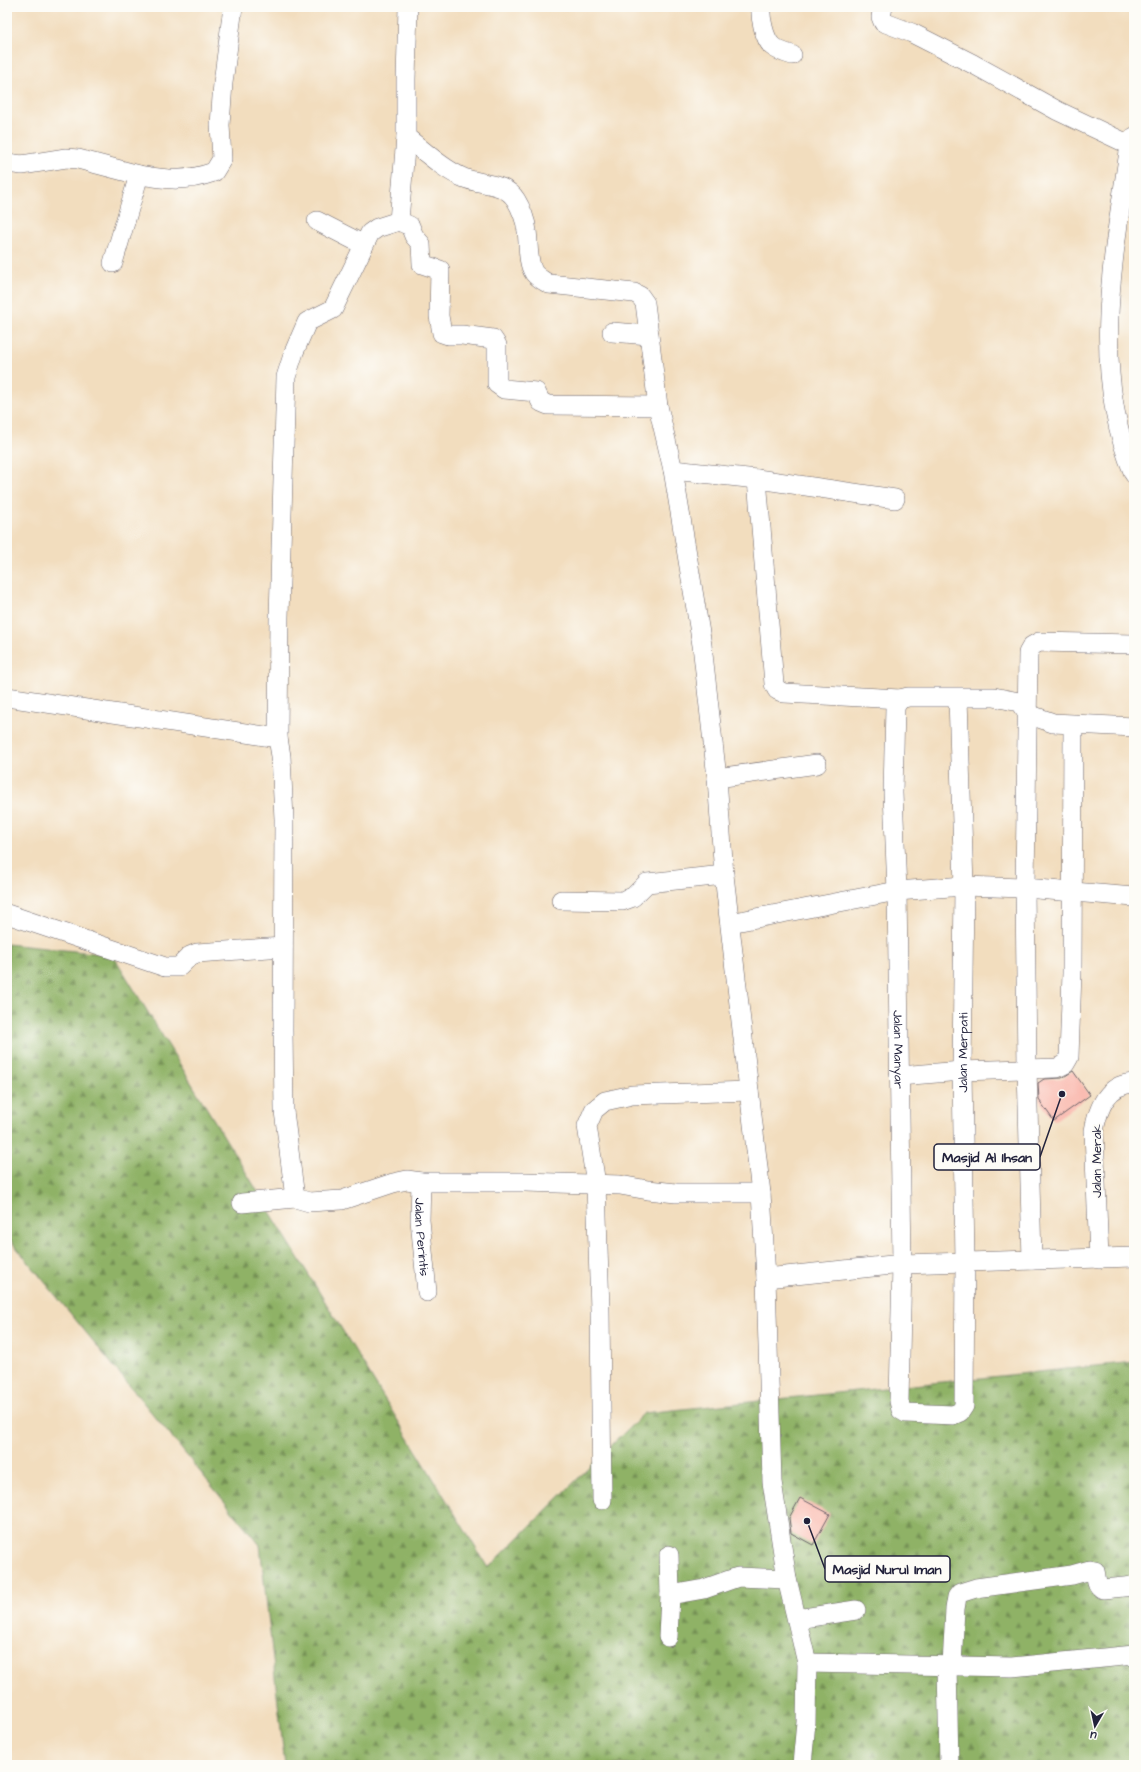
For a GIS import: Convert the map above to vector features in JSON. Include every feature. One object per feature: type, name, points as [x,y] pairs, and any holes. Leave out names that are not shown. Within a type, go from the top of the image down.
[{"type":"street","points":[[7,163],[22,165],[55,159],[72,158],[139,175],[172,180],[192,178],[214,172],[222,159],[220,125],[223,83],[233,7]]},
{"type":"street","points":[[399,221],[406,137],[408,7]]},
{"type":"street","points":[[762,7],[760,14],[763,28],[771,45],[782,52],[792,55]]},
{"type":"street","points":[[883,7],[881,17],[883,22],[912,32],[1058,111],[1132,141],[1114,255],[1108,315],[1110,374],[1116,418],[1122,444],[1134,474]]},
{"type":"street","points":[[406,137],[454,173],[465,179],[479,181],[507,190],[516,199],[527,230],[530,264],[534,274],[542,280],[549,284],[634,293],[640,296],[645,303],[658,406],[673,470],[702,645],[717,778],[724,875],[761,1193],[766,1278],[772,1482],[787,1579],[807,1663],[806,1722],[802,1765]]},
{"type":"street","points":[[113,263],[139,175]]},
{"type":"street","points":[[317,221],[364,245]]},
{"type":"street","points":[[295,1198],[284,1111],[284,819],[281,756],[278,738],[279,617],[286,377],[294,352],[307,322],[333,309],[373,229],[399,221],[410,226],[414,236],[420,244],[422,264],[440,270],[439,316],[442,333],[448,335],[462,335],[493,339],[497,344],[497,384],[504,389],[536,392],[541,402],[548,405],[658,406]]},
{"type":"street","points":[[612,332],[649,335]]},
{"type":"street","points":[[673,470],[757,479],[896,499]]},
{"type":"street","points":[[757,479],[774,684],[777,690],[784,693],[900,700],[908,697],[994,697],[1019,702],[1028,714],[1053,723],[1134,727]]},
{"type":"street","points":[[1032,1260],[1027,1068],[1025,888],[1028,653],[1032,646],[1039,642],[1134,644]]},
{"type":"street","points":[[7,697],[278,738]]},
{"type":"street","name":"Jalan Merpati","points":[[900,1401],[901,1410],[906,1413],[953,1415],[960,1412],[964,1406],[965,1261],[962,1071],[964,886],[958,698]]},
{"type":"street","name":"Jalan Manyar","points":[[900,700],[896,707],[893,793],[897,890],[902,1264],[900,1401]]},
{"type":"street","points":[[899,1076],[962,1071],[1057,1068],[1065,1064],[1069,1057],[1073,725]]},
{"type":"street","points":[[717,778],[817,764]]},
{"type":"street","points":[[561,900],[622,901],[633,897],[647,883],[724,875]]},
{"type":"street","points":[[730,923],[897,890],[964,886],[1025,888],[1134,897]]},
{"type":"street","points":[[7,914],[165,967],[179,967],[190,956],[197,953],[283,947]]},
{"type":"street","name":"Jalan Merak","points":[[1099,1259],[1094,1131],[1096,1119],[1110,1092],[1119,1085],[1134,1083]]},
{"type":"street","points":[[602,1500],[600,1310],[596,1184],[587,1126],[594,1110],[605,1100],[632,1095],[750,1091]]},
{"type":"street","points":[[242,1203],[295,1198],[309,1202],[342,1200],[393,1183],[407,1180],[421,1182],[525,1182],[620,1185],[676,1193],[761,1193]]},
{"type":"street","name":"Jalan Perintis","points":[[421,1182],[420,1220],[426,1292]]},
{"type":"street","points":[[766,1278],[902,1264],[1134,1257]]},
{"type":"street","points":[[668,1637],[670,1595],[669,1555]]},
{"type":"street","points":[[949,1765],[949,1665],[955,1609],[957,1597],[960,1593],[976,1588],[1072,1575],[1090,1570],[1095,1571],[1096,1582],[1099,1587],[1103,1589],[1134,1586]]},
{"type":"street","points":[[670,1595],[704,1589],[738,1577],[787,1579]]},
{"type":"street","points":[[797,1619],[856,1610]]},
{"type":"street","points":[[807,1663],[1012,1667],[1134,1655]]},
{"type":"green space","points":[[7,944],[113,955],[488,1568],[644,1413],[1134,1362],[1134,1765],[285,1765],[260,1545],[7,1236]]},
{"type":"building","points":[[1073,1071],[1090,1095],[1054,1121],[1039,1100],[1038,1083],[1044,1079],[1062,1078]]},
{"type":"building","points":[[800,1498],[830,1514],[813,1545],[791,1533],[789,1518]]},
{"type":"place","name":"Masjid Al Ihsan","points":[[1062,1094]]},
{"type":"place","name":"Masjid Nurul Iman","points":[[807,1521]]}]
